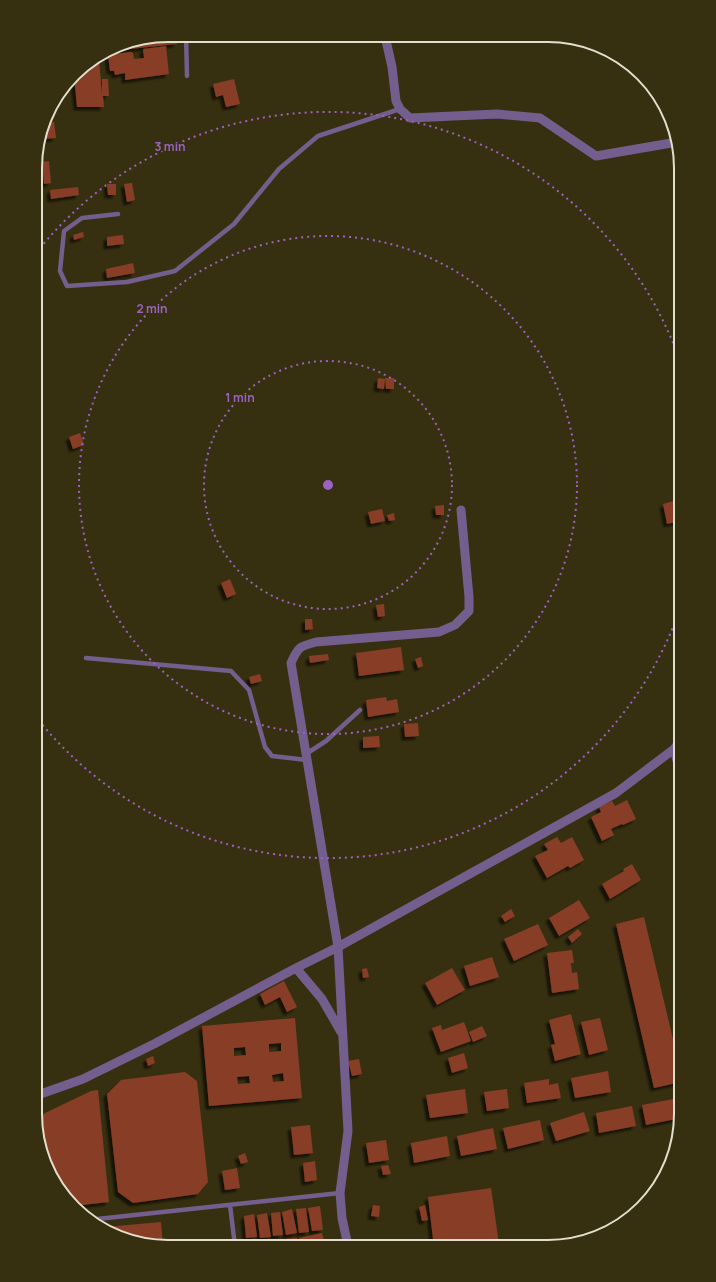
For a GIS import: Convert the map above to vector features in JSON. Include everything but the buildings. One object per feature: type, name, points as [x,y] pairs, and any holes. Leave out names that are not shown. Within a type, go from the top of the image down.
[{"type":"street","points":[[386,42],[392,67],[396,101],[400,109],[410,118],[497,114],[540,118],[596,156],[671,143]]},
{"type":"street","points":[[347,1240],[342,1218],[340,1193],[348,1131],[338,948],[291,664],[296,652],[303,645],[316,642],[439,632],[455,625],[469,611],[469,597],[460,510]]},
{"type":"street","points":[[42,1094],[83,1079],[154,1044],[296,968],[338,948],[616,793],[674,749]]},
{"type":"street","points":[[296,968],[322,999],[343,1034]]},
{"type":"lane","points":[[186,42],[187,76]]},
{"type":"lane","points":[[118,214],[82,218],[64,231],[60,271],[68,286],[127,282],[175,272],[234,224],[279,169],[318,136],[400,109]]},
{"type":"lane","points":[[86,658],[231,670],[249,690],[265,746],[272,756],[307,757],[360,710]]},
{"type":"lane","points":[[99,1219],[340,1193]]},
{"type":"lane","points":[[230,1205],[234,1240]]}]
